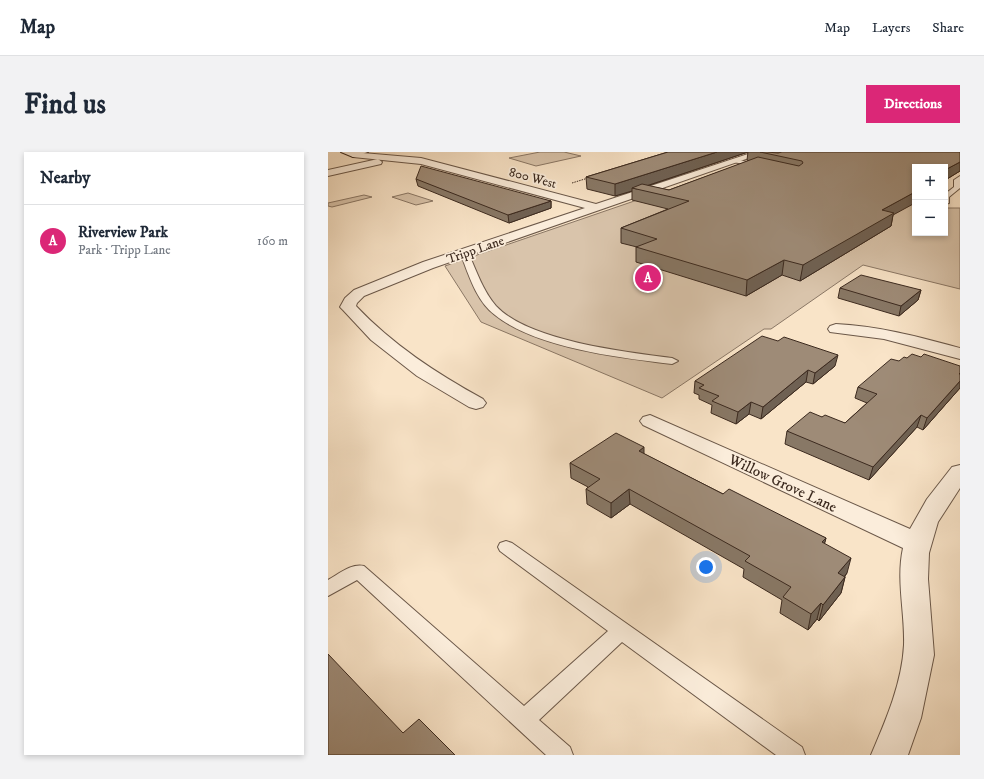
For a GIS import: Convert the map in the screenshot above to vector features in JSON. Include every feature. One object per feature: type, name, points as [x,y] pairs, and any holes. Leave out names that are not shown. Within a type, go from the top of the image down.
[{"type":"street","points":[[349,153],[364,152]]},
{"type":"street","name":"800 West","points":[[349,153],[421,161],[597,208]]},
{"type":"street","name":"Tripp Lane","points":[[476,403],[427,375],[375,336],[348,307],[350,301],[359,293],[370,287],[464,252],[748,157],[762,156]]},
{"type":"street","points":[[328,172],[375,163],[390,157]]},
{"type":"street","points":[[836,329],[863,329],[895,334],[960,354]]},
{"type":"street","name":"Willow Grove Lane","points":[[650,421],[867,522],[917,543]]},
{"type":"street","points":[[898,752],[919,647],[914,571],[917,543],[929,515],[960,472]]},
{"type":"lane","points":[[736,161],[759,167],[741,172]]},
{"type":"lane","points":[[946,200],[946,196],[957,188],[957,180],[960,178]]},
{"type":"lane","points":[[639,194],[652,196]]},
{"type":"lane","points":[[464,252],[485,297],[497,312],[514,323],[545,336],[586,346],[635,356],[672,361]]},
{"type":"lane","points":[[506,547],[794,755]]},
{"type":"lane","points":[[328,589],[358,571],[562,755]]},
{"type":"lane","points":[[524,720],[622,630]]},
{"type":"path","points":[[568,184],[591,178]]},
{"type":"shaded area","points":[[540,152],[564,152],[581,156],[536,166],[509,158]]},
{"type":"shaded area","points":[[780,179],[912,204],[912,236],[948,236],[948,208],[960,208],[960,289],[863,265],[771,329],[764,329],[662,398],[481,322],[445,266],[643,198]]},
{"type":"shaded area","points":[[408,193],[433,201],[416,205],[392,197]]},
{"type":"shaded area","points":[[364,195],[372,197],[332,207],[328,206],[328,203]]},
{"type":"building","points":[[668,152],[717,152],[615,184],[586,177]]},
{"type":"building","points":[[760,152],[960,152],[960,162],[948,168],[948,164],[912,164],[912,194],[882,210],[894,213],[803,265],[784,260],[747,280],[636,247],[657,239],[621,228],[689,201],[632,188],[642,184],[669,190],[758,157],[799,166],[803,163],[802,161]]},
{"type":"building","points":[[421,166],[551,201],[508,215],[416,179]]},
{"type":"building","points":[[861,275],[921,290],[901,306],[840,288]]},
{"type":"building","points":[[762,336],[778,341],[784,337],[838,355],[815,373],[808,370],[763,407],[751,402],[738,412],[712,401],[719,396],[699,388],[704,385],[695,381]]},
{"type":"building","points":[[912,354],[921,357],[924,354],[960,366],[960,381],[927,418],[921,415],[873,467],[787,431],[810,412],[822,417],[825,415],[845,423],[877,394],[858,387],[891,359],[899,361]]},
{"type":"building","points":[[616,433],[644,447],[639,451],[723,494],[729,489],[826,538],[822,542],[851,558],[838,573],[845,577],[823,605],[821,603],[811,614],[783,597],[791,587],[745,561],[750,556],[629,489],[611,503],[586,489],[600,479],[570,463]]},
{"type":"building","points":[[328,654],[403,733],[419,719],[455,755],[328,755]]},
{"type":"place","name":"Riverview Park","points":[[648,278]]}]
